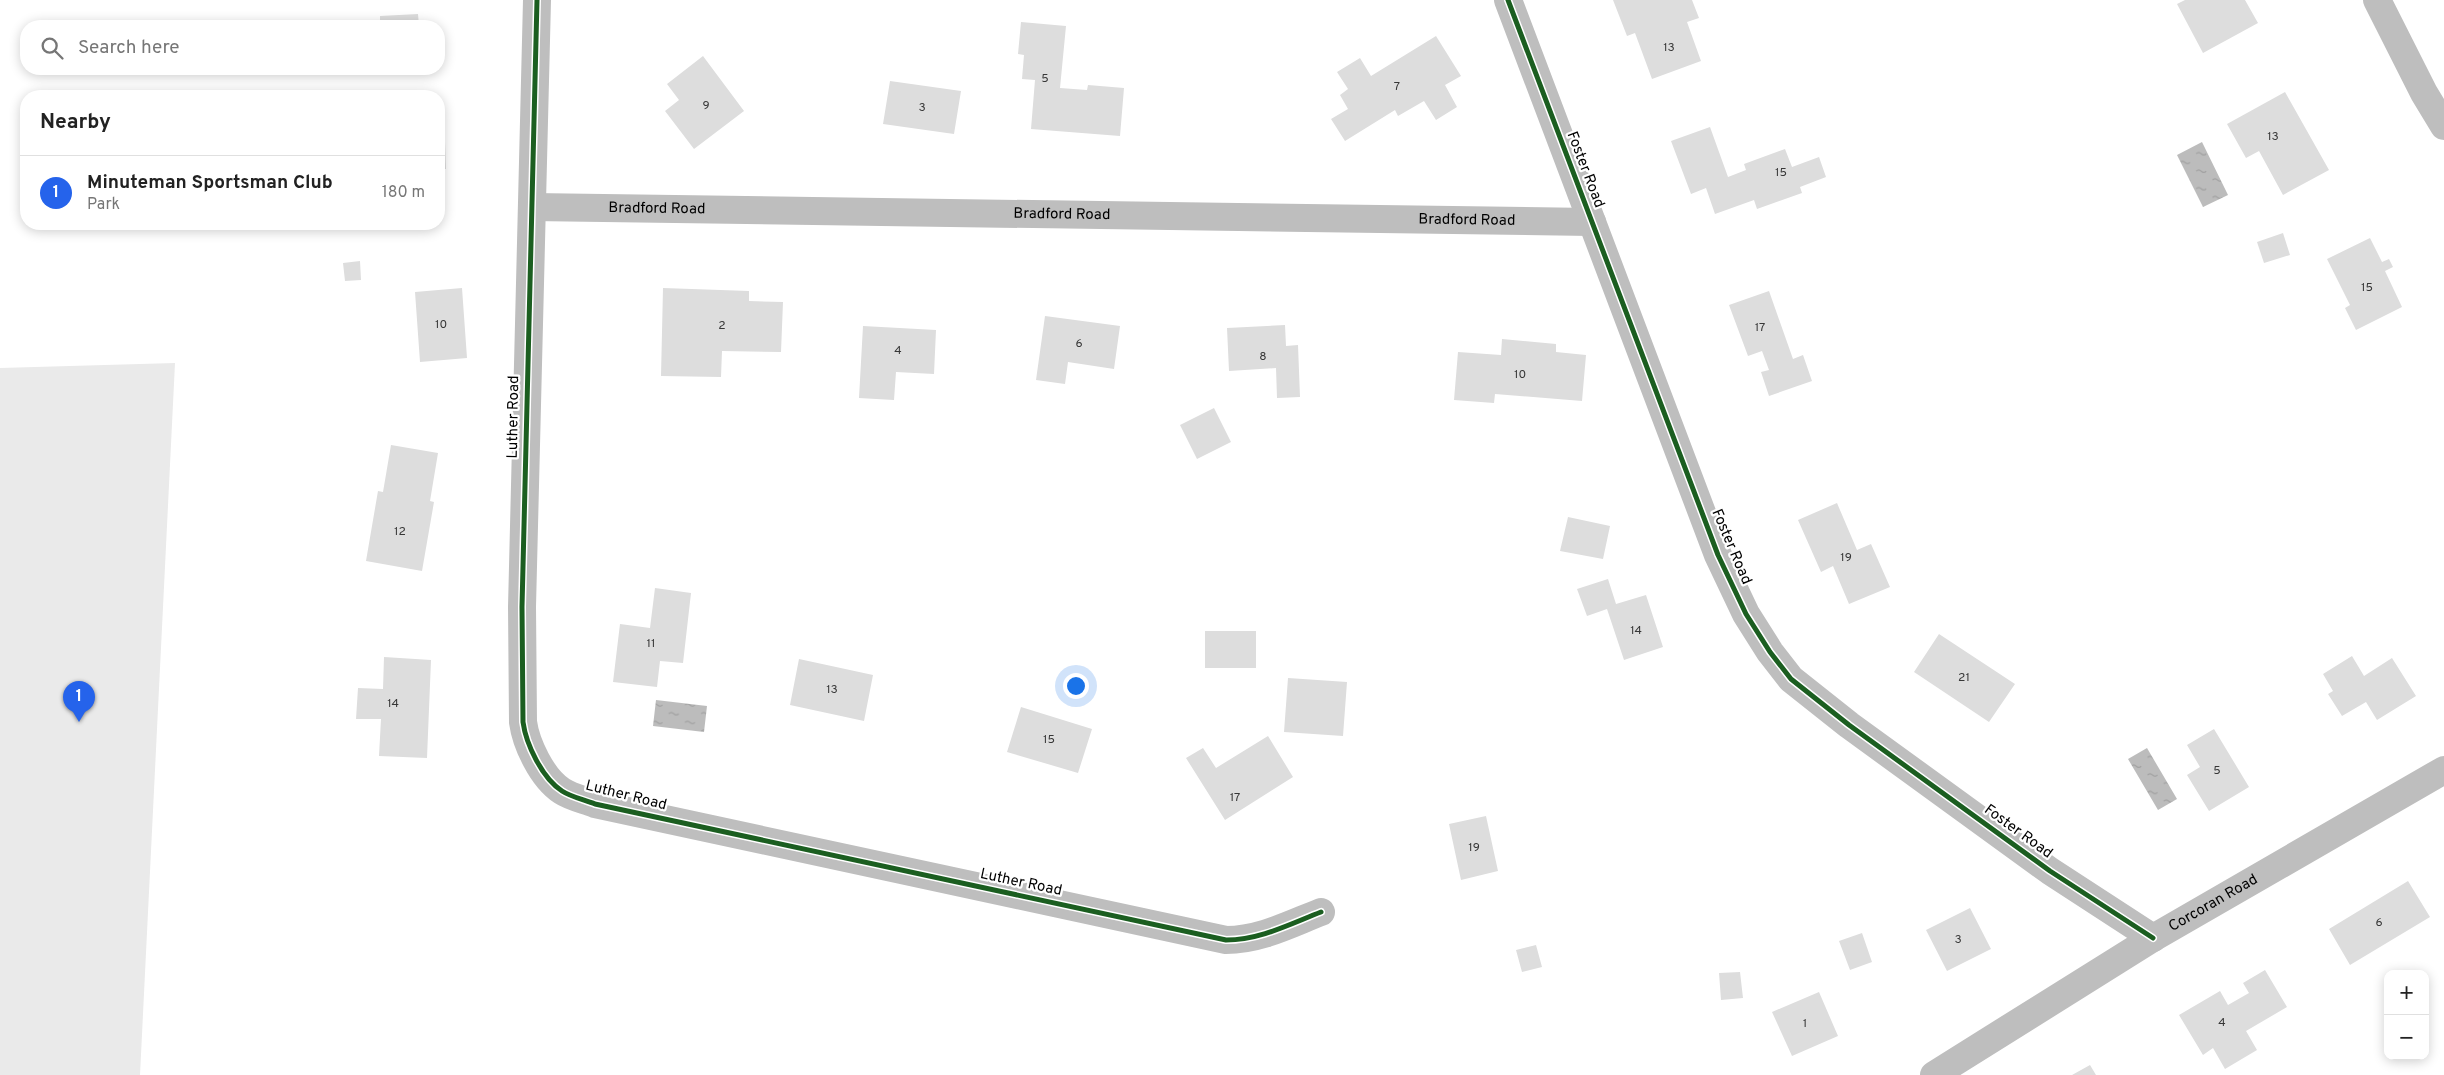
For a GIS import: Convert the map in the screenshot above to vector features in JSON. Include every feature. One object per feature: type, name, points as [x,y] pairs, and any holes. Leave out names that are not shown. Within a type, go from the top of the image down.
[{"type":"street","name":"Luther Road","points":[[537,0],[522,607],[523,722],[526,738],[540,767],[562,791],[595,804],[1226,940],[1244,940],[1263,935],[1321,912]]},
{"type":"street","name":"Foster Road","points":[[1508,0],[1718,555],[1746,614],[1770,652],[1791,678],[1849,725],[2050,871],[2153,938]]},
{"type":"street","points":[[2377,0],[2434,89],[2444,126]]},
{"type":"street","name":"Bradford Road","points":[[532,207],[1592,222]]},
{"type":"street","name":"Corcoran Road","points":[[1934,1075],[2153,938],[2444,770]]},
{"type":"shaded area","points":[[175,363],[140,1075],[0,1075],[0,368]]},
{"type":"water","points":[[2202,142],[2228,195],[2203,207],[2177,155]]},
{"type":"water","points":[[656,700],[707,706],[704,732],[653,726]]},
{"type":"water","points":[[2147,748],[2177,799],[2158,810],[2128,759]]},
{"type":"building","points":[[1613,0],[1692,0],[1699,18],[1687,22],[1701,61],[1652,79],[1635,33],[1627,36]]},
{"type":"building","points":[[2185,0],[2245,0],[2258,23],[2203,53],[2177,4]]},
{"type":"building","points":[[418,14],[418,20],[380,20],[380,16]]},
{"type":"building","points":[[1021,22],[1066,26],[1060,88],[1087,90],[1088,85],[1124,88],[1120,136],[1031,129],[1035,80],[1022,79],[1024,55],[1018,54]]},
{"type":"building","points":[[1436,36],[1461,76],[1445,85],[1457,107],[1436,120],[1424,101],[1398,116],[1395,110],[1345,141],[1331,119],[1348,109],[1340,95],[1348,89],[1337,72],[1360,58],[1371,76]]},
{"type":"building","points":[[703,56],[744,111],[694,149],[665,111],[679,100],[667,84]]},
{"type":"building","points":[[890,81],[961,91],[954,134],[883,124]]},
{"type":"building","points":[[2285,92],[2329,170],[2283,195],[2259,151],[2246,158],[2227,124]]},
{"type":"building","points":[[1710,127],[1728,177],[1746,170],[1744,164],[1785,149],[1792,167],[1819,157],[1826,177],[1800,187],[1802,193],[1757,209],[1754,200],[1715,214],[1706,188],[1691,194],[1671,141]]},
{"type":"building","points":[[2283,233],[2290,255],[2264,263],[2257,242]]},
{"type":"building","points":[[2370,238],[2382,262],[2389,259],[2393,267],[2385,271],[2402,307],[2356,330],[2345,308],[2350,305],[2327,259]]},
{"type":"building","points":[[360,261],[361,280],[345,281],[343,263]]},
{"type":"building","points":[[462,288],[467,358],[420,362],[415,292]]},
{"type":"building","points":[[663,288],[749,291],[749,301],[783,302],[781,352],[722,351],[721,377],[661,376]]},
{"type":"building","points":[[1769,291],[1793,359],[1803,355],[1812,381],[1769,396],[1761,372],[1769,370],[1762,351],[1748,356],[1729,305]]},
{"type":"building","points":[[1045,316],[1120,326],[1114,369],[1068,362],[1065,384],[1036,380]]},
{"type":"building","points":[[1285,325],[1286,346],[1298,345],[1300,397],[1277,398],[1276,368],[1229,371],[1227,328]]},
{"type":"building","points":[[863,326],[936,330],[934,374],[896,372],[894,400],[859,398]]},
{"type":"building","points":[[1502,339],[1556,344],[1556,352],[1586,355],[1582,401],[1495,394],[1494,403],[1454,400],[1458,352],[1501,355]]},
{"type":"building","points":[[1214,408],[1231,442],[1197,459],[1180,425]]},
{"type":"building","points":[[391,445],[438,453],[430,501],[434,502],[422,571],[366,561],[378,491],[383,492]]},
{"type":"building","points":[[1837,503],[1857,550],[1871,544],[1890,587],[1849,604],[1833,566],[1821,572],[1798,520]]},
{"type":"building","points":[[1568,517],[1610,526],[1603,559],[1560,551]]},
{"type":"building","points":[[1608,579],[1616,604],[1646,595],[1663,647],[1624,660],[1607,609],[1587,616],[1577,589]]},
{"type":"building","points":[[655,588],[691,593],[683,663],[660,661],[657,687],[613,682],[620,624],[650,628]]},
{"type":"building","points":[[1205,631],[1256,631],[1256,668],[1205,668]]},
{"type":"building","points":[[1939,634],[2015,684],[1989,722],[1914,672]]},
{"type":"building","points":[[2352,656],[2364,676],[2392,658],[2416,696],[2377,720],[2366,702],[2342,716],[2328,694],[2333,691],[2323,674]]},
{"type":"building","points":[[384,657],[431,660],[427,758],[379,756],[381,719],[356,719],[358,688],[383,689]]},
{"type":"building","points":[[799,659],[873,675],[864,721],[790,705]]},
{"type":"building","points":[[1288,678],[1347,682],[1343,736],[1284,732]]},
{"type":"building","points":[[1021,707],[1092,729],[1078,773],[1007,752]]},
{"type":"building","points":[[2214,729],[2249,787],[2209,811],[2187,775],[2200,767],[2187,745]]},
{"type":"building","points":[[1268,736],[1293,777],[1225,820],[1186,758],[1203,748],[1216,768]]},
{"type":"building","points":[[1486,816],[1498,871],[1461,880],[1449,824]]},
{"type":"building","points":[[2408,881],[2430,917],[2350,965],[2329,929]]},
{"type":"building","points":[[1970,908],[1991,949],[1947,971],[1926,930]]},
{"type":"building","points":[[1862,933],[1872,962],[1850,970],[1839,941]]},
{"type":"building","points":[[1536,945],[1542,967],[1522,972],[1516,950]]},
{"type":"building","points":[[2265,970],[2287,1007],[2246,1031],[2257,1050],[2225,1069],[2213,1048],[2203,1055],[2179,1015],[2220,991],[2228,1005],[2249,993],[2243,983]]},
{"type":"building","points":[[1740,972],[1743,998],[1721,1000],[1719,973]]},
{"type":"building","points":[[1819,992],[1838,1036],[1792,1056],[1772,1012]]},
{"type":"building","points":[[2090,1065],[2096,1075],[2072,1075]]},
{"type":"cycle path","points":[[537,0],[522,607],[523,722],[531,750],[548,778],[562,791],[595,804],[1226,940],[1263,934],[1321,912]]},
{"type":"cycle path","points":[[1508,0],[1718,555],[1746,614],[1770,652],[1791,679],[1849,725],[2050,871],[2153,938]]},
{"type":"place","name":"Minuteman Sportsman Club","points":[[79,722]]}]
